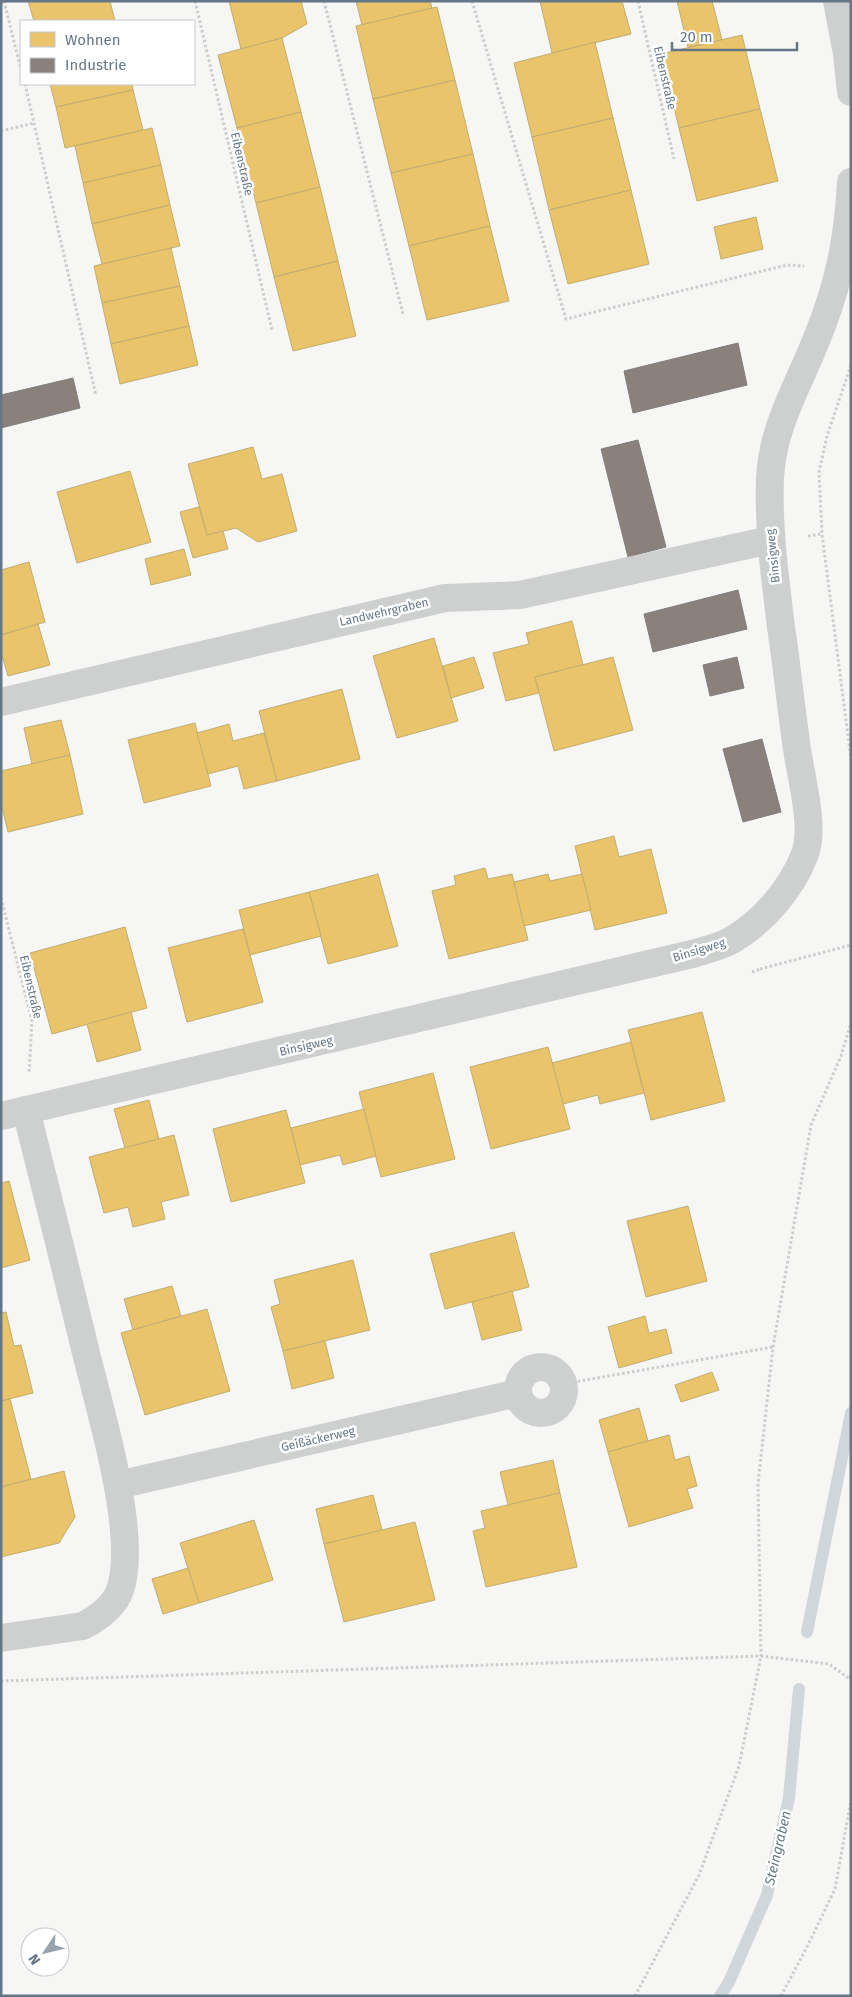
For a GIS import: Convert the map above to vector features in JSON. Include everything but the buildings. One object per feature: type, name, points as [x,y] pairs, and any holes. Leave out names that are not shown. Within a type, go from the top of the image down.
[{"type":"street","points":[[837,1],[847,54],[851,92]]},
{"type":"street","name":"Binsigweg","points":[[14,1113],[692,954],[731,941],[758,920],[787,889],[806,852],[808,811],[797,749],[770,540],[770,478],[773,448],[784,410],[815,342],[842,267],[850,214],[851,182]]},
{"type":"street","name":"Landwehrgraben","points":[[1,702],[444,598],[520,596],[770,540]]},
{"type":"street","points":[[1,1638],[83,1626],[109,1608],[120,1591],[125,1549],[118,1485],[14,1113]]},
{"type":"street","name":"Geißäckerweg","points":[[118,1485],[518,1393],[521,1379],[532,1368],[540,1367],[555,1371],[563,1384]]},
{"type":"path","points":[[4,1],[20,66]]},
{"type":"path","name":"Eibenstraße","points":[[195,1],[272,330]]},
{"type":"path","points":[[324,1],[403,314]]},
{"type":"path","points":[[472,1],[566,319],[787,265],[842,267]]},
{"type":"path","name":"Eibenstraße","points":[[638,1],[674,159]]},
{"type":"path","points":[[25,85],[96,396]]},
{"type":"path","points":[[1,131],[34,123]]},
{"type":"path","points":[[851,365],[827,436],[819,472],[822,534],[851,759]]},
{"type":"path","name":"Eibenstraße","points":[[1,898],[32,1021],[14,1113]]},
{"type":"path","points":[[731,941],[761,969],[851,945]]},
{"type":"path","points":[[635,1996],[703,1866],[740,1766],[761,1656],[758,1484],[773,1346],[811,1125],[842,1056],[851,1023]]},
{"type":"path","points":[[563,1384],[773,1346]]},
{"type":"path","points":[[1,1681],[761,1656],[829,1664],[850,1679],[851,1672]]},
{"type":"path","points":[[781,1996],[809,1944],[834,1889],[851,1800]]},
{"type":"waterway","name":"Steingraben","points":[[807,1632],[851,1413]]},
{"type":"waterway","name":"Steingraben","points":[[720,1996],[729,1982],[767,1895],[789,1798],[799,1689]]}]
